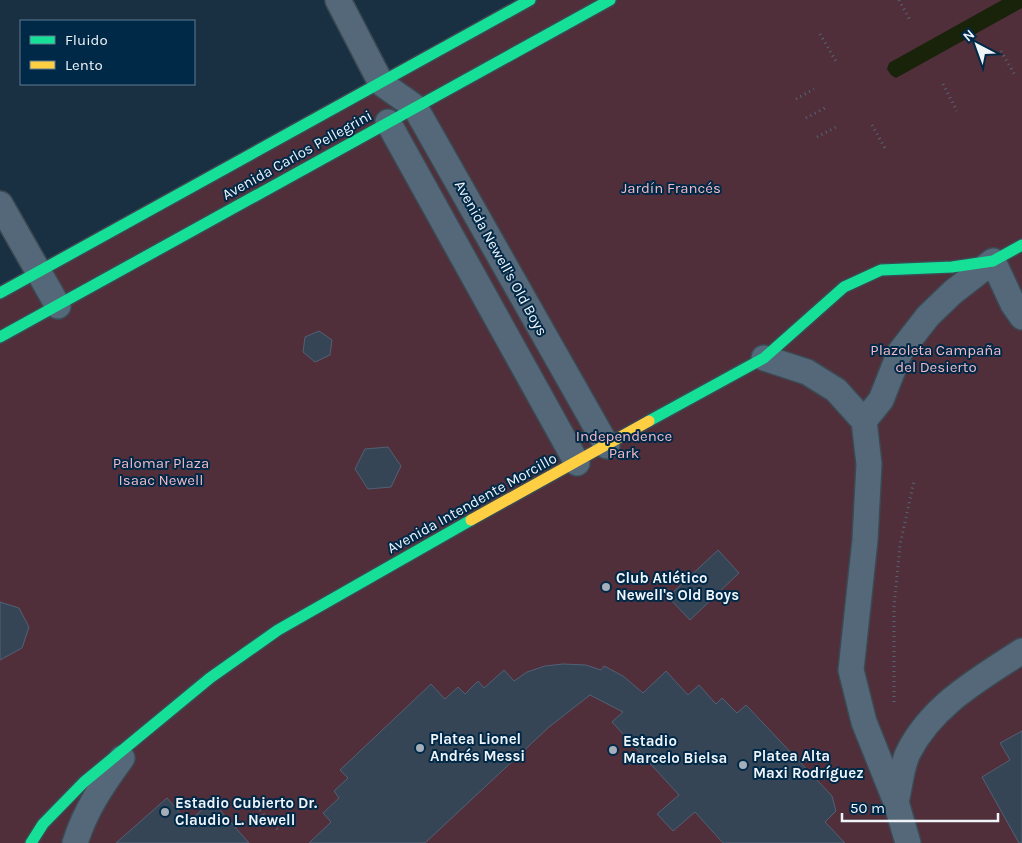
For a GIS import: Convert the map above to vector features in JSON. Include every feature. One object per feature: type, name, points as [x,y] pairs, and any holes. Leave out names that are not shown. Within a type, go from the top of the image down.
[{"type":"main road","name":"Avenida Carlos Pellegrini","points":[[0,293],[530,0]]},
{"type":"main road","name":"Avenida Carlos Pellegrini","points":[[0,337],[610,0]]},
{"type":"main road","name":"Avenida Intendente Morcillo","points":[[32,843],[43,824],[84,782],[210,678],[278,630],[403,557],[577,463],[764,358],[844,287],[881,270],[952,267],[993,261],[1022,245]]},
{"type":"street","points":[[338,0],[381,83]]},
{"type":"street","name":"Avenida Newell's Old Boys","points":[[381,83],[415,107],[607,446]]},
{"type":"street","points":[[388,122],[577,463]]},
{"type":"street","points":[[0,204],[58,306]]},
{"type":"street","points":[[864,421],[881,400],[900,352],[928,316],[953,292],[993,261],[1013,304],[1022,317]]},
{"type":"street","points":[[764,358],[807,372],[836,390],[864,421],[869,464],[851,670],[864,722],[896,802],[908,843]]},
{"type":"street","points":[[896,802],[908,754],[930,720],[964,688],[1022,651]]},
{"type":"street","points":[[75,843],[82,818],[103,784],[142,733]]},
{"type":"path","points":[[899,0],[911,22]]},
{"type":"path","points":[[820,34],[837,64]]},
{"type":"path","points":[[1001,51],[1016,77]]},
{"type":"path","points":[[943,84],[957,110]]},
{"type":"path","points":[[796,99],[814,89]]},
{"type":"path","points":[[806,118],[825,108]]},
{"type":"path","points":[[872,125],[886,150]]},
{"type":"path","points":[[817,137],[836,127]]},
{"type":"path","points":[[894,702],[894,607],[900,545],[914,481]]},
{"type":"path","points":[[260,810],[280,832]]},
{"type":"green space","name":"Independence Park","points":[[530,0],[1022,0],[1022,843],[0,843],[0,293]]},
{"type":"shaded area","points":[[1002,0],[1022,0],[1022,8],[896,78],[887,69],[889,63]]},
{"type":"building","points":[[319,331],[332,340],[330,355],[315,362],[303,352],[305,337]]},
{"type":"building","points":[[388,447],[401,466],[391,487],[368,489],[355,469],[365,449]]},
{"type":"building","points":[[718,550],[739,573],[690,620],[668,597]]},
{"type":"building","points":[[0,602],[19,608],[29,627],[22,648],[0,660]]},
{"type":"building","name":"Estadio Marcelo Bielsa","points":[[563,664],[586,665],[601,670],[604,666],[623,676],[643,693],[666,671],[688,695],[699,685],[716,704],[722,698],[737,713],[746,705],[832,796],[836,811],[825,822],[845,843],[723,843],[695,812],[673,831],[657,814],[679,795],[612,722],[623,712],[590,695],[549,727],[425,843],[309,843],[331,822],[323,813],[339,798],[334,791],[348,778],[340,770],[431,684],[445,699],[458,687],[465,694],[478,681],[484,688],[504,670],[514,681],[527,672],[545,666]]},
{"type":"building","points":[[1022,731],[1022,843],[1019,843],[982,777],[1010,760],[1000,743]]},
{"type":"building","name":"Estadio Cubierto Dr. Claudio L. Newell","points":[[167,798],[188,822],[212,801],[249,843],[116,843]]},
{"type":"traffic: fast","points":[[0,293],[530,0]]},
{"type":"traffic: fast","points":[[0,337],[610,0]]},
{"type":"traffic: fast","points":[[649,421],[764,358],[844,287],[881,270],[952,267],[993,261],[1022,245]]},
{"type":"traffic: fast","points":[[31,843],[43,824],[84,782],[210,678],[278,630],[471,520]]},
{"type":"traffic: slow","points":[[471,520],[649,421]]},
{"type":"place","name":"Club Atlético Newell's Old Boys","points":[[606,587]]},
{"type":"place","name":"Platea Lionel Andrés Messi","points":[[420,748]]},
{"type":"place","name":"Estadio Marcelo Bielsa","points":[[613,750]]},
{"type":"place","name":"Platea Alta Maxi Rodríguez","points":[[743,765]]},
{"type":"place","name":"Estadio Cubierto Dr. Claudio L. Newell","points":[[165,812]]},
{"type":"park label","name":"Jardín Francés","points":[[671,188]]},
{"type":"park label","name":"Plazoleta Campaña del Desierto","points":[[936,358]]},
{"type":"park label","name":"Palomar Plaza Isaac Newell","points":[[161,472]]}]
